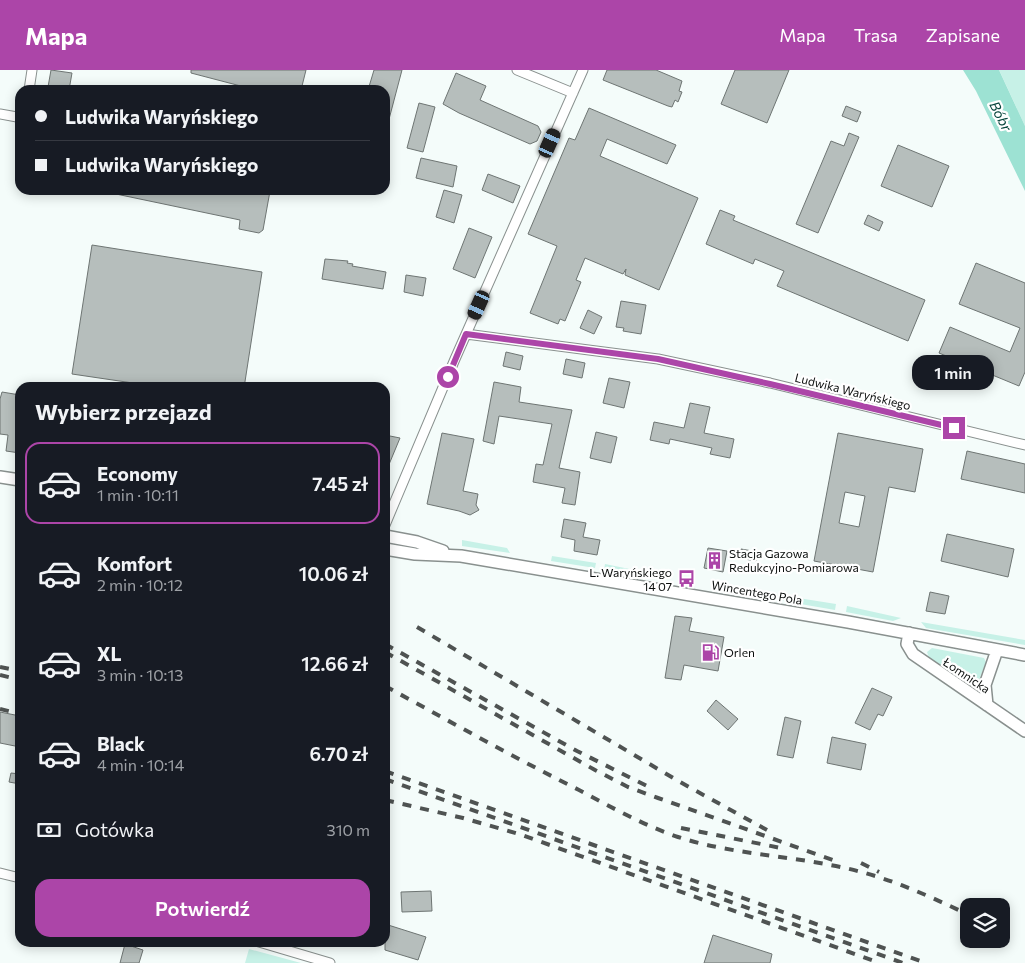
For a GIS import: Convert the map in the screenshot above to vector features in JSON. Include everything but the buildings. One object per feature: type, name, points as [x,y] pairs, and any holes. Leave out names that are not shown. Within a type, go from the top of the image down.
[{"type":"street","points":[[30,85],[32,70]]},
{"type":"street","points":[[517,70],[573,93]]},
{"type":"street","points":[[390,513],[466,334],[583,70]]},
{"type":"street","points":[[0,114],[15,117]]},
{"type":"street","name":"Ludwika Waryńskiego","points":[[466,334],[658,359],[1025,445]]},
{"type":"street","points":[[0,477],[15,479]]},
{"type":"street","name":"Wincentego Pola","points":[[390,537],[417,542],[454,555]]},
{"type":"street","name":"Wincentego Pola","points":[[390,550],[415,554],[454,555],[909,633],[1025,655]]},
{"type":"street","name":"Łomnicka","points":[[909,633],[907,644],[913,654],[1025,731]]},
{"type":"street","points":[[987,705],[984,685],[997,650]]},
{"type":"street","points":[[0,873],[15,877]]},
{"type":"street","points":[[276,947],[330,963]]},
{"type":"shaded area","points":[[999,70],[1025,70],[1025,126],[1001,74]]},
{"type":"shaded area","points":[[462,540],[507,548],[510,553],[462,546]]},
{"type":"shaded area","points":[[552,556],[596,563],[595,568],[551,561]]},
{"type":"shaded area","points":[[605,564],[654,574],[640,576],[604,570]]},
{"type":"shaded area","points":[[761,592],[836,604],[835,610],[766,598]]},
{"type":"shaded area","points":[[847,606],[901,618],[893,621],[846,612]]},
{"type":"shaded area","points":[[921,622],[1025,640],[1025,645],[926,628]]},
{"type":"shaded area","points":[[932,648],[984,658],[986,662],[977,685],[971,686],[929,658],[927,652]]},
{"type":"shaded area","points":[[249,949],[301,963],[245,963]]},
{"type":"water","name":"Bóbr","points":[[963,70],[999,70],[1025,126],[1025,191],[976,91]]},
{"type":"railway","points":[[417,627],[680,782],[767,830]]},
{"type":"railway","points":[[390,647],[577,751],[653,789]]},
{"type":"railway","points":[[390,655],[628,787],[833,860]]},
{"type":"railway","points":[[0,667],[15,670]]},
{"type":"railway","points":[[0,675],[15,679]]},
{"type":"railway","points":[[390,689],[530,765],[652,827],[678,837],[715,847],[849,869],[884,879],[960,911]]},
{"type":"railway","points":[[0,709],[15,713]]},
{"type":"railway","points":[[390,773],[926,963]]},
{"type":"railway","points":[[390,781],[903,963]]},
{"type":"railway","points":[[390,801],[463,818],[519,834],[880,963]]},
{"type":"railway","points":[[681,828],[786,849]]},
{"type":"railway","points":[[861,863],[879,872]]},
{"type":"place","name":"Stacja Gazowa Redukcyjno-Pomiarowa","points":[[715,560]]},
{"type":"place","name":"L. Waryńskiego 14 07","points":[[686,579]]},
{"type":"place","name":"Orlen","points":[[710,652]]},
{"type":"route","points":[[448,377],[466,334],[658,359],[954,428]]}]
